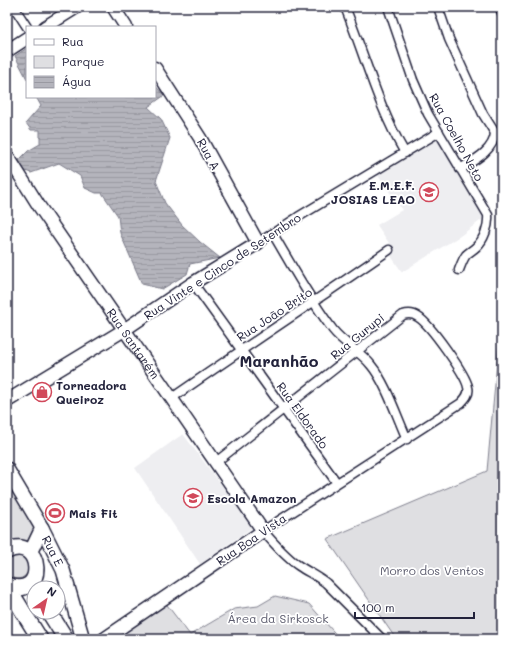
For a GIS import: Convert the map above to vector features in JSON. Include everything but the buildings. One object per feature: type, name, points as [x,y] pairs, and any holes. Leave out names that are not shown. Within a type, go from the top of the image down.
[{"type":"highway","points":[[8,549],[22,549],[30,553],[34,559],[37,571],[34,580]]},
{"type":"highway","points":[[7,586],[13,588],[26,586]]},
{"type":"highway","points":[[7,586],[40,639]]},
{"type":"highway","points":[[54,620],[66,639]]},
{"type":"main road","name":"Rua E","points":[[7,469],[42,528],[63,570],[83,639]]},
{"type":"main road","points":[[30,553],[42,528]]},
{"type":"street","points":[[14,7],[26,26]]},
{"type":"street","points":[[47,26],[76,7]]},
{"type":"street","points":[[113,7],[125,26]]},
{"type":"street","points":[[345,7],[384,113],[405,153]]},
{"type":"street","name":"Rua Coelho Neto","points":[[388,7],[413,80],[428,114],[488,215],[487,228],[478,246],[466,255],[459,270]]},
{"type":"street","points":[[438,7],[449,39],[483,114],[495,133],[493,141],[488,148],[479,157],[460,169]]},
{"type":"street","points":[[500,7],[502,13]]},
{"type":"street","points":[[7,51],[26,39]]},
{"type":"street","name":"Rua A","points":[[156,70],[200,138],[258,243]]},
{"type":"street","name":"Rua Vinte e Cinco de Setembro","points":[[7,401],[124,330],[193,283],[298,217],[439,132]]},
{"type":"street","name":"Rua Santarém","points":[[7,155],[39,206],[263,531]]},
{"type":"street","points":[[273,234],[332,330],[366,359],[379,376],[407,439]]},
{"type":"street","name":"Rua João Brito","points":[[172,398],[389,250]]},
{"type":"street","name":"Rua Eldorado","points":[[193,283],[337,484]]},
{"type":"street","name":"Rua Gurupi","points":[[216,462],[400,317],[406,314],[412,314],[418,317],[433,330],[463,376],[468,387],[468,395],[461,404]]},
{"type":"street","name":"Rua Boa Vista","points":[[104,639],[263,531],[461,404]]},
{"type":"street","points":[[263,531],[299,566],[326,583],[382,639]]},
{"type":"shaded area","name":"E.M.E.F. JOSIAS LEAO","points":[[437,138],[484,218],[460,236],[402,272],[391,256],[395,252],[377,225],[402,210],[377,174]]},
{"type":"shaded area","name":"Escola Amazon","points":[[183,434],[253,527],[200,564],[135,468]]},
{"type":"green space","name":"Morro dos Ventos","points":[[502,308],[502,639],[396,639],[327,539],[487,471]]},
{"type":"green space","points":[[7,480],[38,528],[31,541],[23,549],[7,546]]},
{"type":"green space","points":[[17,555],[22,556],[28,562],[28,572],[22,578],[17,579],[12,578],[6,572],[5,567],[6,562],[12,556]]},
{"type":"green space","name":"Área da Sirkosck","points":[[275,596],[309,604],[340,639],[109,639],[164,601],[190,635],[234,609],[258,606]]},
{"type":"water","points":[[26,49],[26,77],[15,56]]},
{"type":"water","points":[[156,87],[165,95],[148,107],[161,119],[170,138],[156,181],[165,203],[182,225],[220,258],[190,264],[187,274],[162,289],[142,284],[120,233],[118,216],[102,193],[96,193],[85,188],[80,176],[59,163],[31,173],[23,170],[19,160],[28,151],[40,144],[40,130],[31,130],[26,123],[41,106],[37,98],[156,98]]},
{"type":"place","name":"E.M.E.F. JOSIAS LEAO","points":[[429,192]]},
{"type":"place","name":"Torneadora Queiroz","points":[[42,392]]},
{"type":"place","name":"Escola Amazon","points":[[193,498]]},
{"type":"place","name":"Mais Fit","points":[[55,513]]},
{"type":"district","name":"Maranhão","points":[[279,360]]}]
